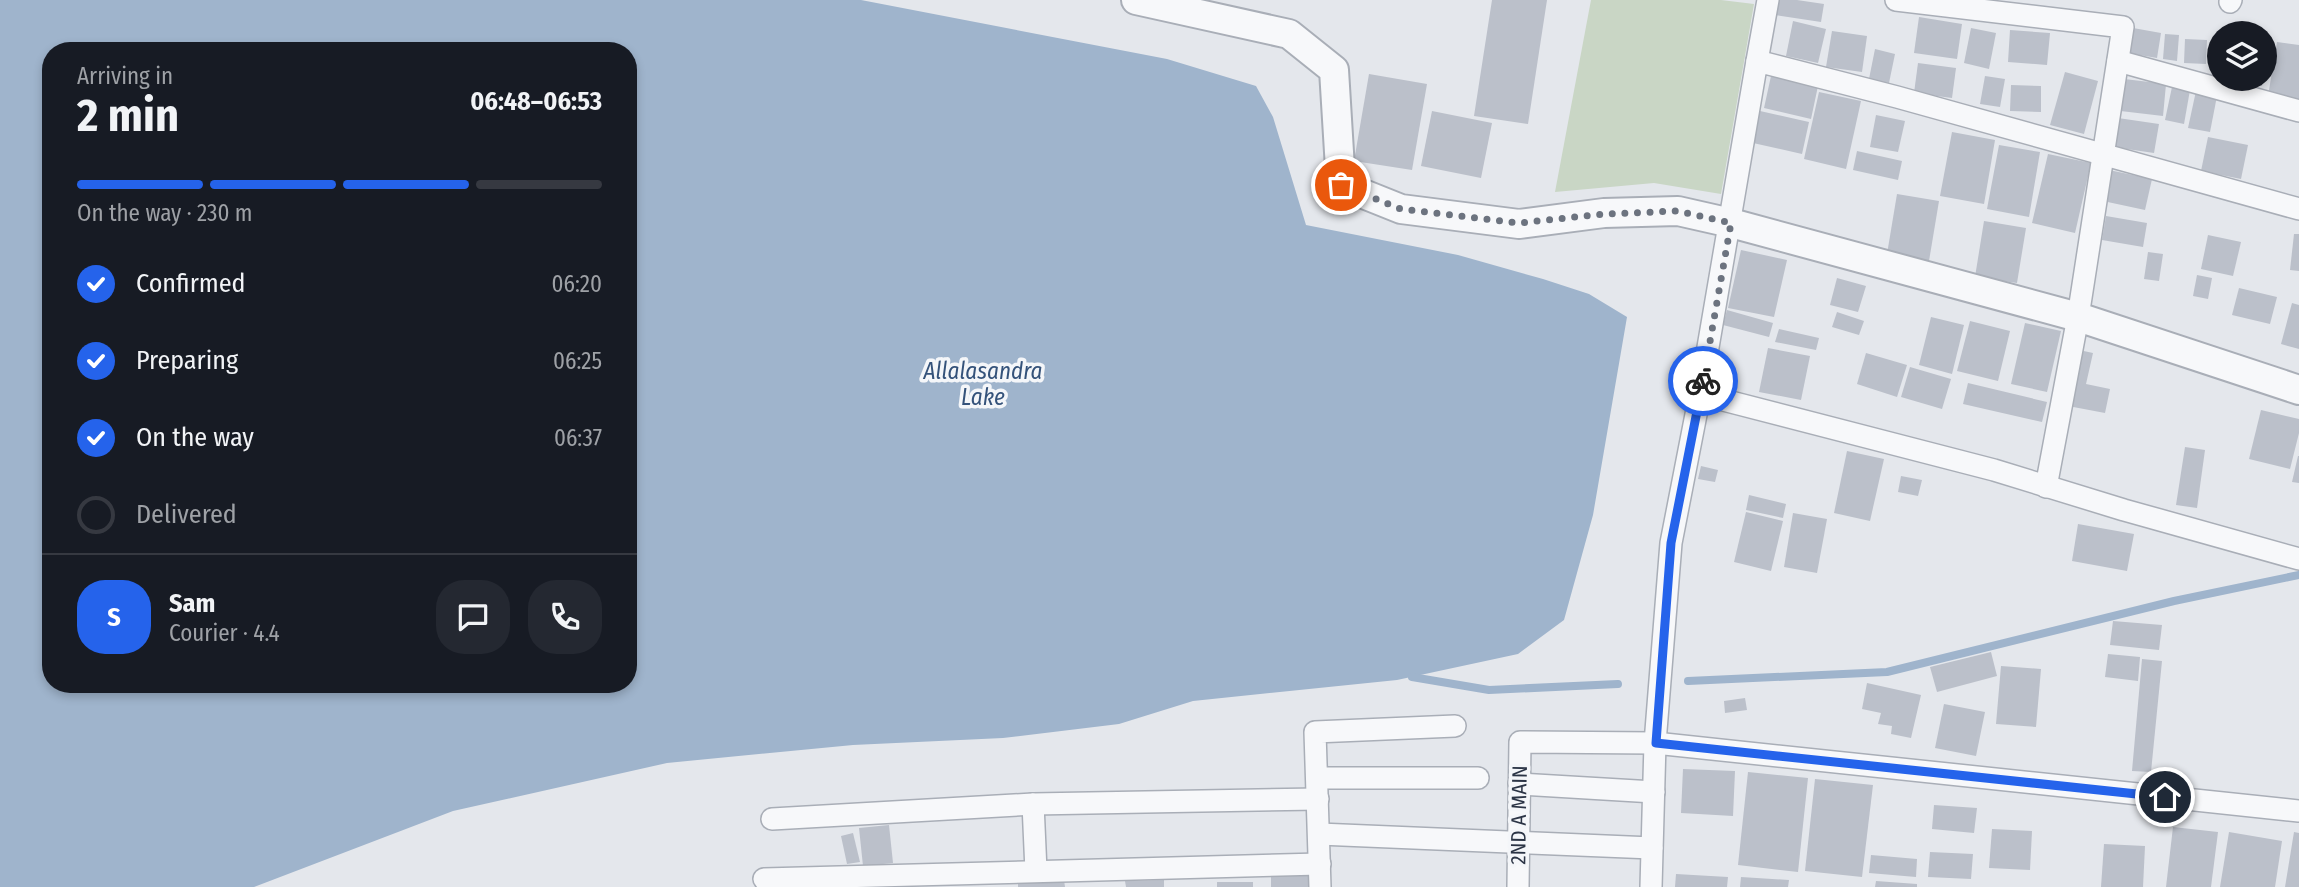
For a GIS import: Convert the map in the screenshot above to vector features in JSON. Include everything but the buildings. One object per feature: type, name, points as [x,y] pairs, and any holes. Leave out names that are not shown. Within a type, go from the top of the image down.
[{"type":"street","points":[[1136,0],[1289,34],[1334,70],[1341,185],[1401,209],[1519,223],[1604,214],[1678,211],[2078,317],[2299,390]]},
{"type":"street","points":[[1651,887],[1656,743],[1671,543],[1731,223],[1768,0]]},
{"type":"street","points":[[1896,0],[2023,8],[2123,27],[2078,317],[2046,487]]},
{"type":"street","points":[[1756,61],[1897,97],[2299,209]]},
{"type":"street","points":[[2118,61],[2299,111]]},
{"type":"street","points":[[1700,394],[1994,470],[2299,559]]},
{"type":"street","points":[[1320,887],[1315,732],[1455,726]]},
{"type":"street","name":"2ND A MAIN","points":[[1518,887],[1520,742],[1656,743]]},
{"type":"street","points":[[1656,743],[2299,811]]},
{"type":"street","points":[[772,819],[1478,778]]},
{"type":"street","points":[[1519,784],[1654,792]]},
{"type":"street","points":[[1033,804],[1036,871]]},
{"type":"street","points":[[1319,834],[1652,848]]},
{"type":"street","points":[[764,879],[1320,864]]},
{"type":"green space","points":[[1591,0],[1721,0],[1754,4],[1721,194],[1654,183],[1555,192]]},
{"type":"water","name":"Allalasandra Lake","points":[[0,0],[861,0],[1167,59],[1256,86],[1273,117],[1306,225],[1458,255],[1543,279],[1589,294],[1627,317],[1593,515],[1564,620],[1518,654],[1397,680],[1193,701],[1119,724],[1003,738],[853,745],[667,763],[453,811],[254,887],[0,887]]},
{"type":"waterway","points":[[1688,681],[1887,672],[2174,601],[2299,575]]},
{"type":"waterway","points":[[1412,677],[1489,690],[1618,684]]},
{"type":"way so far","points":[[1341,185],[1401,209],[1519,223],[1604,214],[1678,211],[1731,223],[1703,381]]},
{"type":"route","points":[[1703,381],[1671,543],[1656,743],[2165,797]]}]
